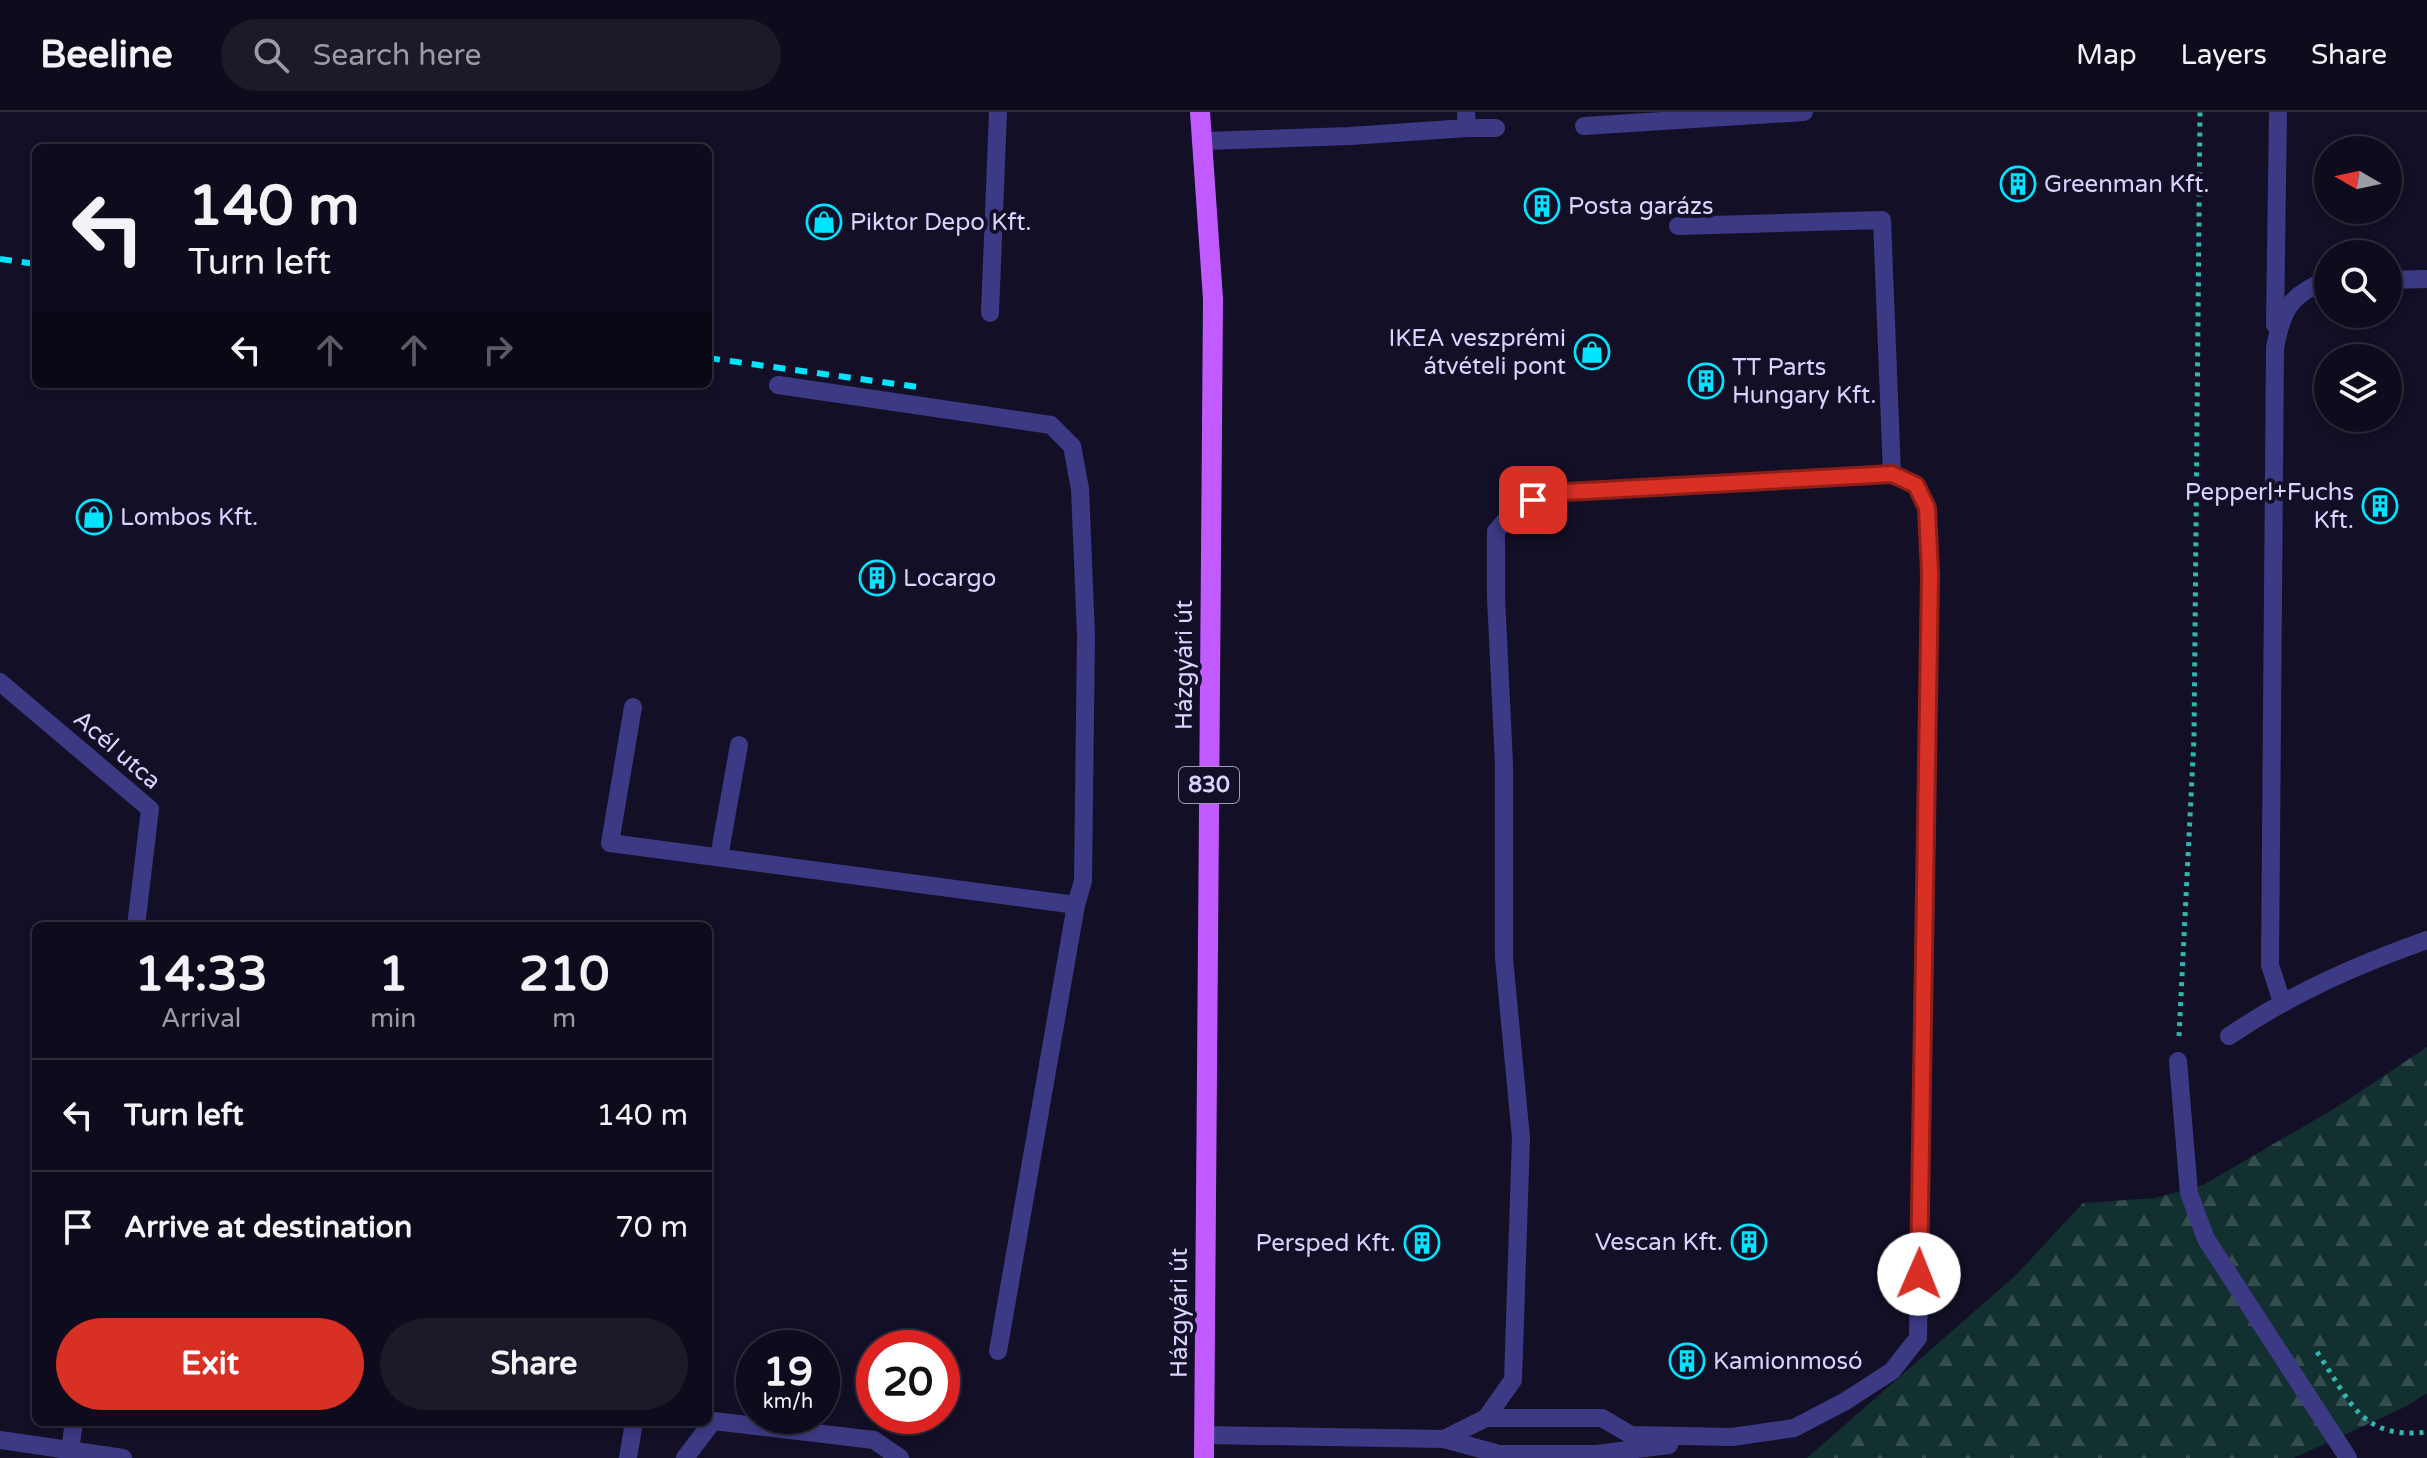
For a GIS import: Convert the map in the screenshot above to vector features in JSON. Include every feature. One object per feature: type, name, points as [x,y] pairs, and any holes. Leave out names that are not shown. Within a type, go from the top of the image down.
[{"type":"main road","name":"Házgyári út","points":[[1200,112],[1213,299],[1204,1458]]},
{"type":"lane","points":[[990,313],[998,112]]},
{"type":"lane","points":[[1584,126],[1804,112]]},
{"type":"lane","points":[[2278,112],[2270,965],[2282,1002]]},
{"type":"lane","points":[[1204,141],[1350,136],[1466,120],[1496,128]]},
{"type":"lane","points":[[1678,226],[1882,220],[1892,474]]},
{"type":"lane","points":[[2402,280],[2427,279]]},
{"type":"lane","points":[[2275,348],[2280,317],[2300,293],[2314,286]]},
{"type":"lane","points":[[778,385],[1051,425],[1072,446],[1080,489],[1086,635],[1083,881],[1076,905],[998,1351]]},
{"type":"lane","points":[[1204,1435],[1444,1439],[1499,1454],[1597,1454],[1732,1437],[1794,1428],[1844,1402],[1892,1371],[1918,1338],[1930,574],[1927,508],[1916,485],[1892,474],[1548,493],[1518,507],[1496,531],[1504,764],[1504,958],[1521,1138],[1513,1380],[1486,1418]]},
{"type":"lane","name":"Acél utca","points":[[0,682],[150,809],[136,922]]},
{"type":"lane","points":[[633,707],[610,843],[1076,905]]},
{"type":"lane","points":[[719,857],[739,745]]},
{"type":"lane","points":[[2229,1036],[2282,1002],[2356,966],[2427,940]]},
{"type":"lane","points":[[2178,1061],[2189,1193],[2206,1239],[2348,1458]]},
{"type":"lane","points":[[1444,1439],[1486,1418],[1602,1418],[1631,1435],[1732,1437]]},
{"type":"lane","points":[[712,1422],[874,1440],[900,1458]]},
{"type":"lane","points":[[70,1450],[73,1426]]},
{"type":"lane","points":[[628,1458],[633,1426]]},
{"type":"lane","points":[[685,1458],[709,1426]]},
{"type":"lane","points":[[0,1440],[123,1458]]},
{"type":"path","points":[[2178,1061],[2194,738],[2200,112]]},
{"type":"path","points":[[2310,1340],[2360,1417],[2391,1433],[2427,1432]]},
{"type":"green space","points":[[2427,1047],[2427,1393],[2407,1406],[2294,1458],[1807,1458],[2016,1275],[2083,1203],[2155,1198],[2203,1185],[2337,1107]]},
{"type":"railway","points":[[0,259],[32,263]]},
{"type":"railway","points":[[712,359],[918,387]]},
{"type":"place","name":"Greenman Kft.","points":[[2018,184]]},
{"type":"place","name":"Posta garázs","points":[[1542,206]]},
{"type":"place","name":"Piktor Depo Kft.","points":[[824,222]]},
{"type":"place","name":"IKEA veszprémi átvételi pont","points":[[1592,352]]},
{"type":"place","name":"TT Parts Hungary Kft.","points":[[1706,381]]},
{"type":"place","name":"Pepperl+Fuchs Kft.","points":[[2380,506]]},
{"type":"place","name":"Lombos Kft.","points":[[94,517]]},
{"type":"place","name":"Locargo","points":[[877,578]]},
{"type":"place","name":"Vescan Kft.","points":[[1749,1242]]},
{"type":"place","name":"Persped Kft.","points":[[1422,1243]]},
{"type":"place","name":"Kamionmosó","points":[[1687,1361]]},
{"type":"route","points":[[1533,500],[1548,493],[1892,474],[1916,485],[1927,508],[1930,574],[1919,1274]]}]
